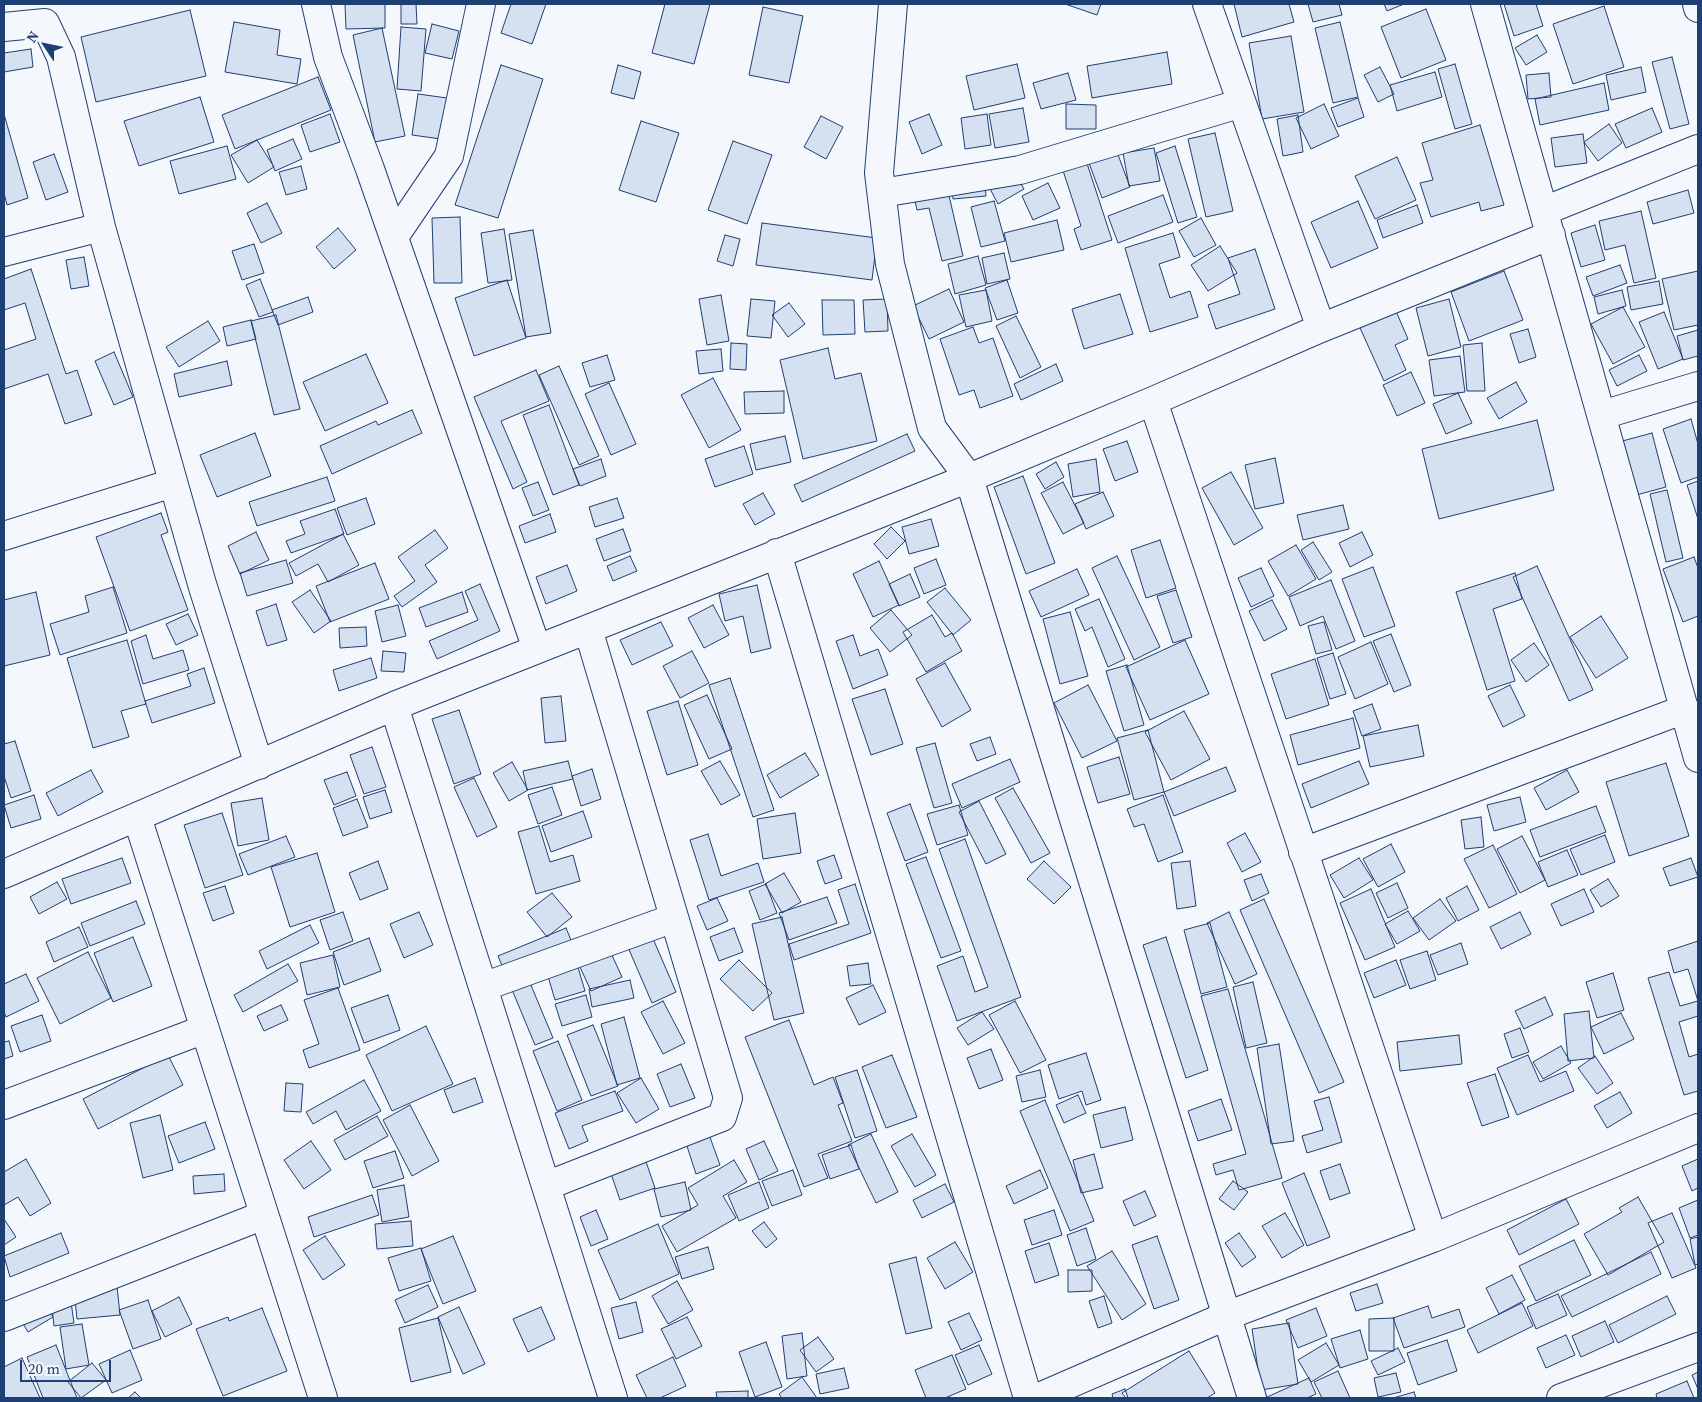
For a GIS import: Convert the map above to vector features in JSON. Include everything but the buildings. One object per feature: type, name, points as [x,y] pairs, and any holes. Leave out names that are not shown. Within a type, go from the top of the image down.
[{"type":"street","points":[[316,4],[328,57],[370,169],[537,649]]},
{"type":"street","points":[[394,237],[449,156],[481,4]]},
{"type":"street","points":[[893,4],[879,173],[890,264],[932,428],[969,478],[1252,1398]]},
{"type":"street","points":[[1207,4],[1322,328]]},
{"type":"street","points":[[1485,4],[1698,758]]},
{"type":"street","points":[[1697,4],[1698,8]]},
{"type":"street","points":[[4,27],[46,23],[61,57],[101,227],[202,584],[259,765]]},
{"type":"street","points":[[882,193],[1020,170],[1242,103]]},
{"type":"street","points":[[4,874],[394,706],[969,478],[1153,401],[1322,328],[1547,223],[1698,149]]},
{"type":"street","points":[[4,252],[101,227]]},
{"type":"street","points":[[1602,415],[1698,386]]},
{"type":"street","points":[[1153,401],[1433,1238]]},
{"type":"street","points":[[4,536],[173,483]]},
{"type":"street","points":[[777,553],[1028,1398]]},
{"type":"street","points":[[546,1186],[722,1117],[728,1098],[588,629]]},
{"type":"street","points":[[394,706],[613,1398]]},
{"type":"street","points":[[1303,852],[1685,709]]},
{"type":"street","points":[[137,817],[264,1215],[314,1395]]},
{"type":"street","points":[[483,986],[674,918]]},
{"type":"street","points":[[4,1105],[205,1029]]},
{"type":"street","points":[[1037,1398],[1226,1316],[1433,1238],[1698,1128]]},
{"type":"street","points":[[4,1317],[264,1215]]},
{"type":"street","points":[[1561,1398],[1698,1347]]}]
